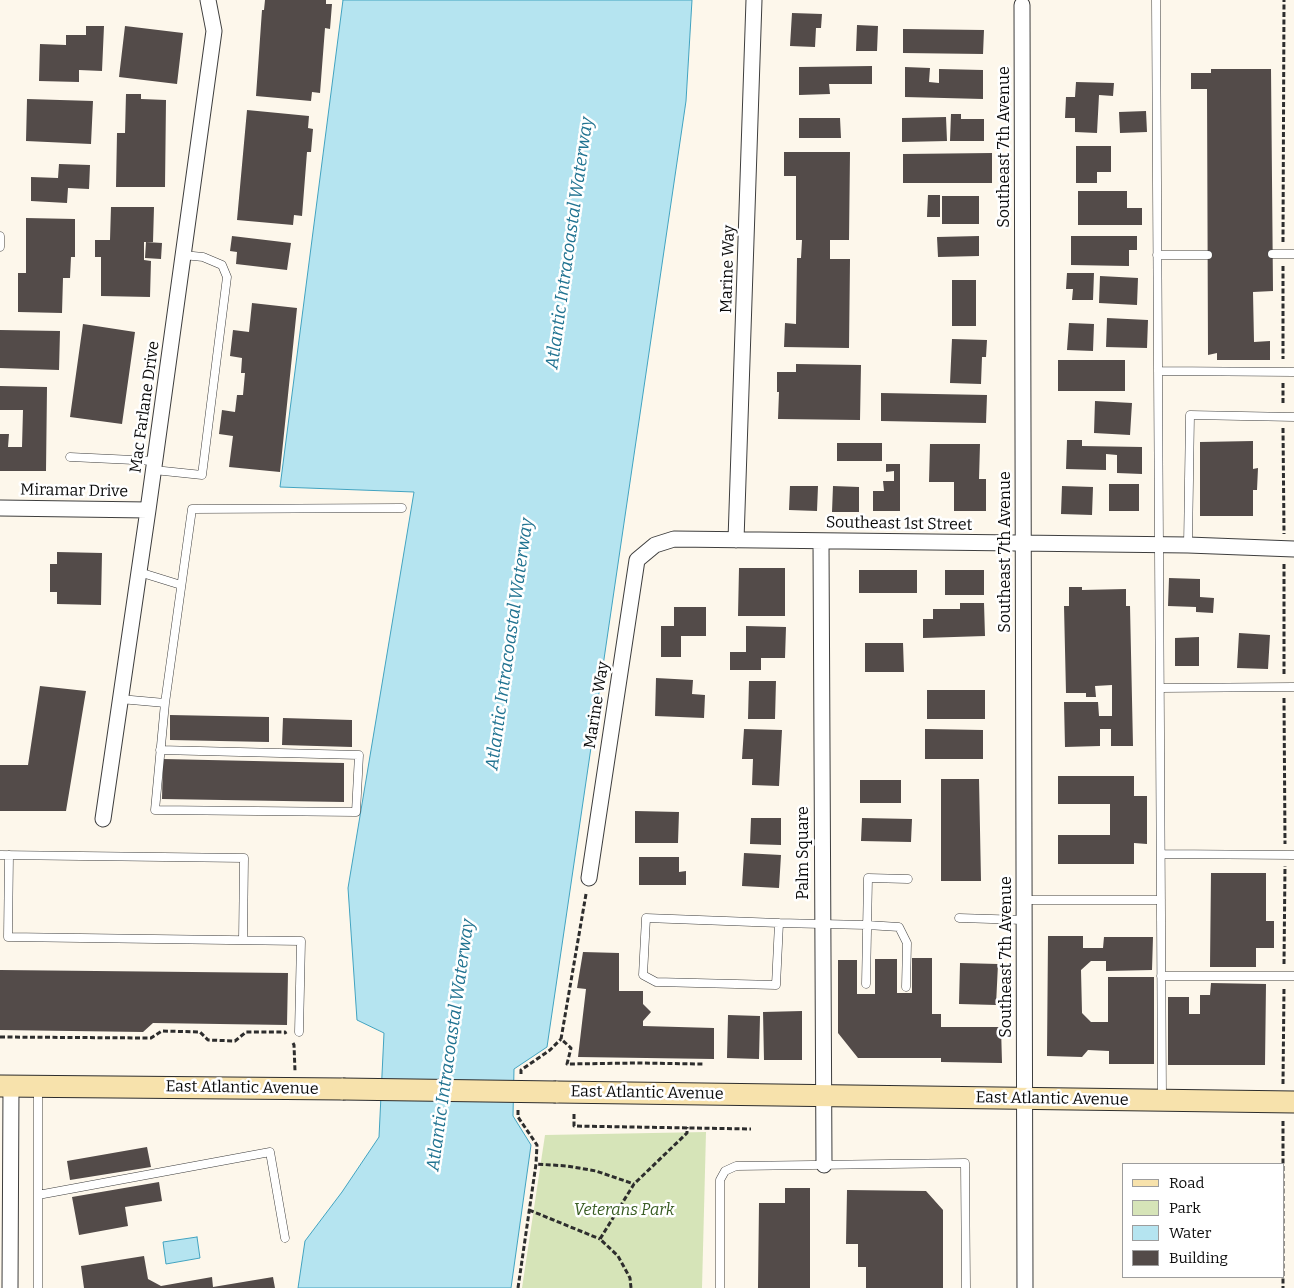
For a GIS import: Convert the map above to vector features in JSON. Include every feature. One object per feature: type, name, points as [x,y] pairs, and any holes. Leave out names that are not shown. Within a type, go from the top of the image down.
[{"type":"main road","name":"East Atlantic Avenue","points":[[6,1086],[1288,1102]]},
{"type":"street","name":"Mac Farlane Drive","points":[[103,819],[148,510],[214,30],[208,0]]},
{"type":"street","name":"Marine Way","points":[[736,540],[754,0]]},
{"type":"street","name":"Southeast 7th Avenue","points":[[1021,2],[1025,1288]]},
{"type":"street","name":"Miramar Drive","points":[[0,508],[148,510]]},
{"type":"street","name":"Southeast 1st Street","points":[[655,545],[674,539],[1188,544],[1289,548]]},
{"type":"street","name":"Palm Square","points":[[821,541],[824,1165]]},
{"type":"street","name":"Marine Way","points":[[589,878],[637,560],[655,545]]},
{"type":"street","points":[[6,1086],[10,1288]]},
{"type":"lane","points":[[1156,0],[1162,1101]]},
{"type":"lane","points":[[0,236],[0,247]]},
{"type":"lane","points":[[1272,254],[1294,254]]},
{"type":"lane","points":[[70,457],[154,465],[202,475],[227,277],[222,266],[203,257],[183,255]]},
{"type":"lane","points":[[1157,255],[1208,255]]},
{"type":"lane","points":[[1158,371],[1294,372]]},
{"type":"lane","points":[[1188,544],[1190,414],[1294,417]]},
{"type":"lane","points":[[160,750],[359,755],[356,812],[155,810],[160,750],[164,704],[180,585],[192,509],[402,508]]},
{"type":"lane","points":[[139,572],[180,585]]},
{"type":"lane","points":[[1160,688],[1294,687]]},
{"type":"lane","points":[[120,699],[164,704]]},
{"type":"lane","points":[[1161,854],[1294,855]]},
{"type":"lane","points":[[0,855],[244,858],[243,940]]},
{"type":"lane","points":[[9,855],[8,937],[301,941],[299,1032]]},
{"type":"lane","points":[[866,984],[868,878],[908,879]]},
{"type":"lane","points":[[1024,900],[1161,900]]},
{"type":"lane","points":[[779,923],[776,984],[656,982],[643,975],[646,918],[900,926],[907,943],[906,987]]},
{"type":"lane","points":[[959,918],[1024,920]]},
{"type":"lane","points":[[1161,976],[1294,976]]},
{"type":"lane","points":[[38,1086],[38,1288]]},
{"type":"lane","points":[[38,1195],[270,1152],[285,1238]]},
{"type":"lane","points":[[720,1288],[720,1180],[725,1171],[736,1166],[964,1163],[966,1288]]},
{"type":"path","points":[[1284,0],[1283,417],[1289,548],[1284,687],[1284,976],[1288,1102],[1284,1288]]},
{"type":"path","points":[[589,878],[561,1039],[571,1048],[567,1064],[703,1064]]},
{"type":"path","points":[[0,1037],[151,1038],[162,1031],[200,1032],[208,1040],[235,1041],[246,1032],[285,1032],[294,1044],[294,1072]]},
{"type":"path","points":[[574,1114],[574,1126],[751,1129]]},
{"type":"path","points":[[600,1239],[634,1184],[687,1133],[687,1127]]},
{"type":"path","points":[[518,1288],[536,1164],[567,1166],[596,1171],[634,1184]]},
{"type":"path","points":[[529,1210],[600,1239],[618,1256],[630,1278],[631,1288]]},
{"type":"green space","name":"Veterans Park","points":[[706,1132],[702,1288],[522,1288],[545,1135]]},
{"type":"water","name":"Atlantic Intracoastal Waterway","points":[[343,0],[692,0],[686,101],[547,1047],[514,1069],[513,1116],[531,1145],[511,1288],[298,1288],[305,1241],[342,1192],[379,1137],[384,1033],[357,1020],[348,888],[414,492],[280,487]]},
{"type":"water","points":[[197,1237],[200,1258],[166,1264],[163,1242]]},
{"type":"building","points":[[265,0],[326,0],[326,4],[332,4],[330,29],[325,28],[320,93],[312,92],[311,101],[256,96],[262,10],[264,10]]},
{"type":"building","points":[[792,13],[822,14],[821,28],[816,28],[815,47],[790,46]]},
{"type":"building","points":[[857,25],[878,26],[877,51],[856,51]]},
{"type":"building","points":[[86,26],[104,26],[102,71],[79,70],[79,82],[39,81],[40,44],[66,45],[66,35],[86,35]]},
{"type":"building","points":[[125,26],[183,33],[177,84],[119,77]]},
{"type":"building","points":[[903,29],[984,30],[983,54],[903,53]]},
{"type":"building","points":[[872,66],[872,84],[829,84],[830,94],[799,95],[799,67]]},
{"type":"building","points":[[905,67],[930,68],[929,82],[939,83],[939,69],[983,70],[983,99],[905,97]]},
{"type":"building","points":[[1211,69],[1271,69],[1273,291],[1253,292],[1254,342],[1270,341],[1270,360],[1217,360],[1217,353],[1208,355],[1207,89],[1191,89],[1191,73],[1211,73]]},
{"type":"building","points":[[1076,82],[1114,83],[1113,96],[1099,95],[1097,133],[1075,132],[1075,118],[1065,118],[1066,97],[1075,97]]},
{"type":"building","points":[[126,94],[141,94],[141,99],[166,100],[165,187],[116,187],[117,133],[125,133]]},
{"type":"building","points":[[27,99],[93,101],[91,144],[26,141]]},
{"type":"building","points":[[247,110],[309,116],[308,128],[313,129],[311,152],[307,152],[302,216],[294,215],[293,225],[237,220]]},
{"type":"building","points":[[1146,111],[1147,132],[1120,133],[1119,112]]},
{"type":"building","points":[[951,114],[961,114],[961,119],[984,119],[984,141],[950,141]]},
{"type":"building","points":[[946,117],[947,141],[902,142],[902,118]]},
{"type":"building","points":[[799,118],[840,118],[841,138],[799,138]]},
{"type":"building","points":[[1076,146],[1111,146],[1111,172],[1097,172],[1097,183],[1076,183]]},
{"type":"building","points":[[784,152],[850,152],[849,240],[830,240],[830,259],[850,259],[849,348],[784,347],[785,323],[796,324],[797,258],[801,258],[802,240],[796,240],[796,176],[784,176]]},
{"type":"building","points":[[992,153],[992,183],[903,183],[903,154]]},
{"type":"building","points":[[59,164],[90,165],[89,189],[68,188],[67,203],[31,201],[31,177],[58,178]]},
{"type":"building","points":[[1078,191],[1127,191],[1127,208],[1142,208],[1142,225],[1078,225]]},
{"type":"building","points":[[928,195],[940,195],[940,217],[927,217]]},
{"type":"building","points":[[942,196],[979,196],[979,224],[942,224]]},
{"type":"building","points":[[111,207],[154,207],[153,242],[144,242],[144,260],[151,261],[150,297],[101,296],[101,257],[95,257],[95,240],[110,240]]},
{"type":"building","points":[[26,218],[75,219],[75,257],[71,257],[70,278],[63,278],[62,313],[18,312],[18,273],[26,273]]},
{"type":"building","points":[[232,236],[291,243],[287,270],[236,264],[237,252],[230,251]]},
{"type":"building","points":[[979,236],[979,256],[938,257],[937,237]]},
{"type":"building","points":[[1071,236],[1137,236],[1137,250],[1129,250],[1129,266],[1071,265]]},
{"type":"building","points":[[146,242],[162,243],[161,259],[145,258]]},
{"type":"building","points":[[1067,273],[1094,273],[1093,300],[1072,300],[1073,289],[1066,289]]},
{"type":"building","points":[[1100,276],[1138,278],[1137,305],[1099,303]]},
{"type":"building","points":[[952,280],[976,280],[976,326],[952,326]]},
{"type":"building","points":[[252,303],[297,308],[280,472],[229,467],[233,436],[219,434],[222,410],[235,412],[237,395],[243,395],[245,373],[241,373],[242,358],[230,356],[233,330],[249,332]]},
{"type":"building","points":[[1107,318],[1148,320],[1147,348],[1106,347]]},
{"type":"building","points":[[1069,323],[1094,324],[1093,351],[1067,350]]},
{"type":"building","points":[[83,324],[135,332],[122,424],[70,417]]},
{"type":"building","points":[[0,330],[60,331],[59,370],[0,368]]},
{"type":"building","points":[[952,339],[987,340],[986,357],[982,357],[981,384],[950,383]]},
{"type":"building","points":[[1058,360],[1125,360],[1125,391],[1058,391]]},
{"type":"building","points":[[796,364],[861,365],[860,420],[778,419],[779,392],[777,392],[777,372],[796,372]]},
{"type":"building","points":[[0,386],[47,387],[46,471],[0,471],[0,434],[9,434],[8,447],[22,447],[23,410],[0,410]]},
{"type":"building","points":[[881,393],[987,395],[986,423],[881,421]]},
{"type":"building","points":[[1095,401],[1132,403],[1130,435],[1094,433]]},
{"type":"building","points":[[1067,440],[1082,440],[1082,446],[1142,447],[1142,474],[1117,473],[1117,455],[1106,454],[1106,470],[1066,469]]},
{"type":"building","points":[[1253,441],[1253,469],[1258,468],[1257,490],[1253,490],[1253,516],[1200,516],[1200,442]]},
{"type":"building","points":[[837,443],[882,443],[882,461],[837,461]]},
{"type":"building","points":[[930,444],[980,444],[979,479],[986,479],[986,511],[954,511],[954,482],[929,482]]},
{"type":"building","points":[[886,464],[900,464],[900,511],[873,511],[873,491],[884,491],[883,481],[894,481],[894,471],[886,472]]},
{"type":"building","points":[[1109,484],[1139,484],[1139,511],[1109,511]]},
{"type":"building","points":[[790,486],[818,486],[817,511],[789,510]]},
{"type":"building","points":[[833,486],[859,487],[859,512],[832,512]]},
{"type":"building","points":[[1062,486],[1093,487],[1092,515],[1061,514]]},
{"type":"building","points":[[57,552],[102,553],[101,605],[57,604],[57,592],[50,592],[50,564],[57,564]]},
{"type":"building","points":[[739,568],[785,568],[785,616],[738,616]]},
{"type":"building","points":[[859,570],[917,570],[917,593],[859,593]]},
{"type":"building","points":[[945,570],[984,570],[984,595],[945,595]]},
{"type":"building","points":[[1169,578],[1200,579],[1200,597],[1214,598],[1213,613],[1196,612],[1196,607],[1168,606]]},
{"type":"building","points":[[1069,587],[1082,587],[1082,590],[1126,589],[1126,606],[1130,606],[1133,746],[1111,746],[1111,729],[1100,729],[1100,746],[1065,747],[1064,702],[1098,702],[1099,716],[1112,716],[1112,685],[1095,686],[1096,697],[1086,697],[1086,693],[1066,693],[1064,606],[1069,606]]},
{"type":"building","points":[[960,603],[984,603],[985,636],[923,638],[923,619],[933,619],[933,609],[960,609]]},
{"type":"building","points":[[674,607],[706,607],[706,636],[681,636],[681,657],[661,657],[661,626],[674,626]]},
{"type":"building","points":[[746,626],[786,627],[785,658],[761,658],[761,670],[730,670],[730,652],[746,652]]},
{"type":"building","points":[[1239,633],[1270,635],[1268,669],[1237,668]]},
{"type":"building","points":[[1199,637],[1199,666],[1175,666],[1175,638]]},
{"type":"building","points":[[865,643],[903,643],[904,672],[865,672]]},
{"type":"building","points":[[656,678],[693,680],[692,694],[705,695],[704,718],[655,716]]},
{"type":"building","points":[[749,681],[776,681],[775,719],[748,719]]},
{"type":"building","points":[[40,686],[86,691],[66,811],[0,811],[0,765],[28,765]]},
{"type":"building","points":[[927,690],[985,690],[985,719],[927,719]]},
{"type":"building","points":[[170,715],[269,717],[269,742],[170,740]]},
{"type":"building","points":[[283,718],[352,720],[352,747],[282,745]]},
{"type":"building","points":[[744,729],[782,730],[779,786],[752,785],[753,759],[742,759]]},
{"type":"building","points":[[925,729],[983,730],[983,759],[925,759]]},
{"type":"building","points":[[163,759],[344,763],[344,802],[162,799]]},
{"type":"building","points":[[1058,776],[1134,776],[1134,796],[1147,796],[1147,844],[1134,843],[1134,864],[1058,864],[1058,835],[1110,835],[1110,804],[1058,804]]},
{"type":"building","points":[[941,779],[979,779],[981,881],[941,881]]},
{"type":"building","points":[[860,780],[901,780],[901,803],[860,803]]},
{"type":"building","points":[[635,811],[679,812],[678,843],[635,843]]},
{"type":"building","points":[[751,818],[781,818],[781,845],[750,844]]},
{"type":"building","points":[[862,818],[912,819],[911,842],[861,841]]},
{"type":"building","points":[[744,853],[781,855],[779,888],[742,886]]},
{"type":"building","points":[[639,857],[679,857],[679,872],[686,871],[686,885],[639,885]]},
{"type":"building","points":[[1211,873],[1266,873],[1266,921],[1274,921],[1274,948],[1256,948],[1256,967],[1210,967]]},
{"type":"building","points":[[1048,936],[1083,936],[1083,948],[1103,948],[1104,937],[1153,937],[1152,970],[1106,971],[1106,961],[1091,961],[1081,970],[1082,1013],[1091,1022],[1108,1022],[1108,977],[1154,977],[1154,1064],[1109,1064],[1109,1051],[1088,1050],[1082,1057],[1047,1056]]},
{"type":"building","points":[[583,952],[619,953],[619,991],[643,991],[643,1004],[651,1012],[643,1021],[643,1026],[714,1028],[714,1059],[578,1057],[586,989],[577,988]]},
{"type":"building","points":[[912,958],[932,958],[932,1014],[941,1014],[941,1027],[1001,1027],[1002,1063],[941,1062],[941,1058],[858,1058],[838,1033],[838,960],[857,960],[857,994],[875,994],[875,959],[897,959],[897,993],[912,993]]},
{"type":"building","points":[[960,963],[998,964],[996,1005],[959,1004]]},
{"type":"building","points":[[0,970],[288,973],[287,1025],[153,1023],[143,1032],[0,1030]]},
{"type":"building","points":[[1211,983],[1266,984],[1265,1065],[1168,1065],[1168,997],[1189,997],[1189,1014],[1200,1014],[1200,995],[1210,995]]},
{"type":"building","points":[[802,1011],[802,1060],[764,1060],[763,1012]]},
{"type":"building","points":[[728,1015],[760,1016],[759,1059],[727,1058]]},
{"type":"building","points":[[147,1147],[151,1167],[70,1180],[67,1161]]},
{"type":"building","points":[[159,1182],[162,1201],[125,1207],[128,1226],[79,1235],[72,1197]]},
{"type":"building","points":[[785,1188],[810,1188],[810,1288],[758,1288],[759,1203],[785,1203]]},
{"type":"building","points":[[847,1190],[926,1191],[943,1210],[943,1288],[866,1288],[866,1267],[858,1267],[858,1244],[846,1244]]},
{"type":"building","points":[[144,1256],[148,1279],[161,1286],[212,1277],[213,1287],[273,1277],[275,1288],[84,1288],[81,1266]]}]
